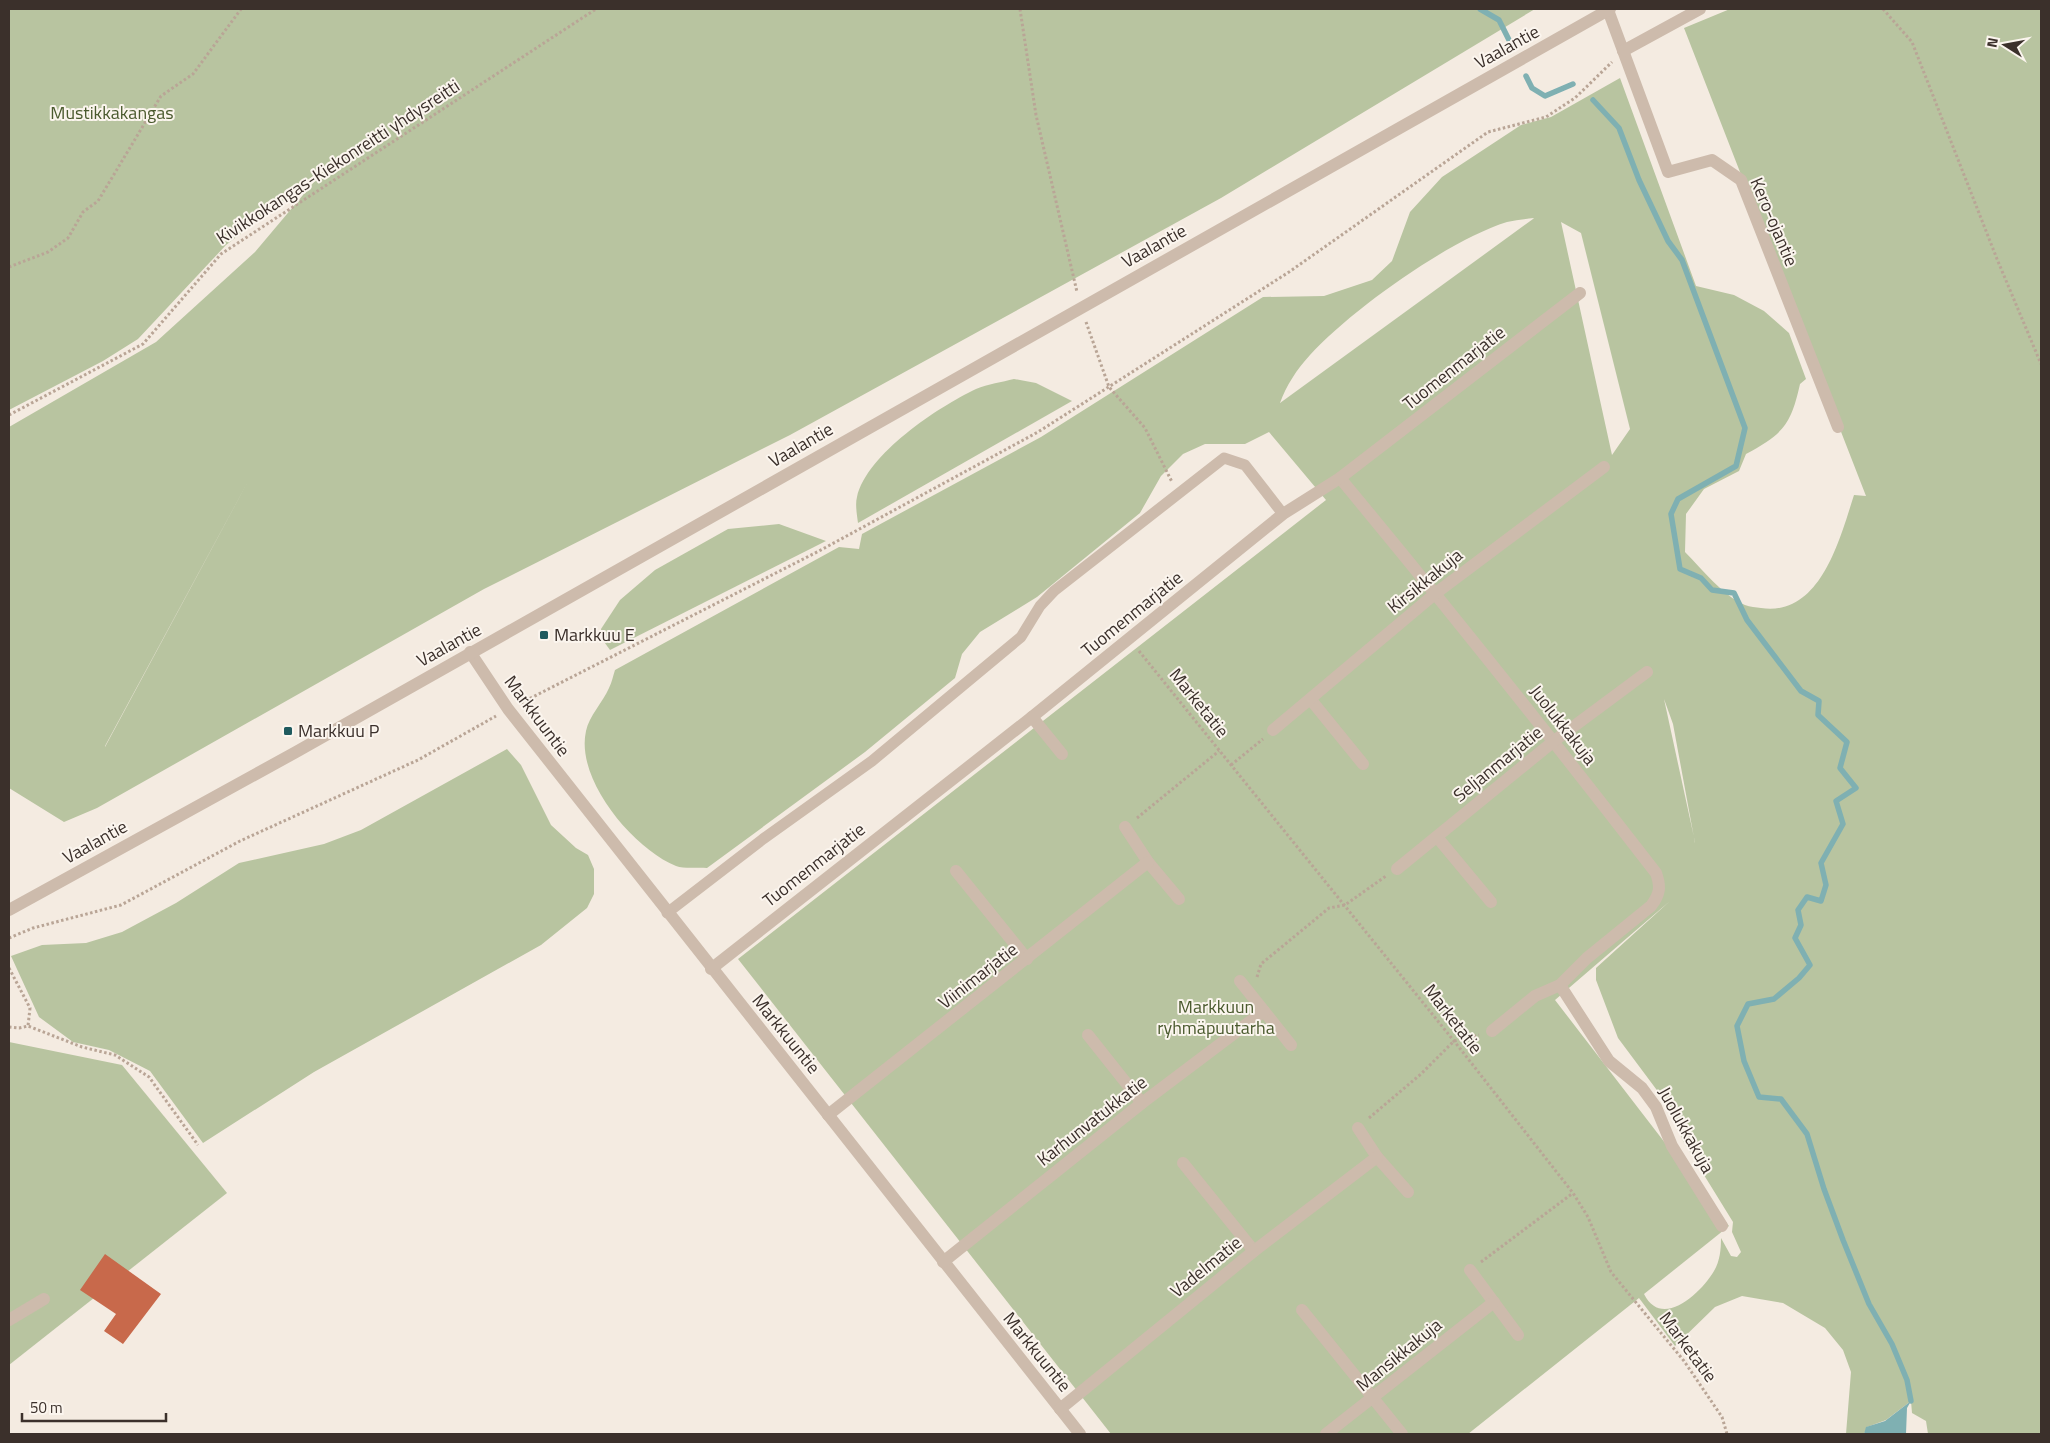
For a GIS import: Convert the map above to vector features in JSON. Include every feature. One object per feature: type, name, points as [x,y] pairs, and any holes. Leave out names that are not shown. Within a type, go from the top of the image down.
[{"type":"street","name":"Vaalantie","points":[[9,910],[296,752],[1609,9]]},
{"type":"street","name":"Kero-ojantie","points":[[1609,9],[1668,172],[1712,160],[1741,180],[1838,427]]},
{"type":"street","points":[[1623,51],[1700,9]]},
{"type":"street","name":"Tuomenmarjatie","points":[[711,969],[1032,717],[1283,514],[1340,478],[1580,293]]},
{"type":"street","name":"Kirsikkakuja","points":[[1273,730],[1436,593],[1604,466]]},
{"type":"street","name":"Juolukkakuja","points":[[1340,478],[1436,593],[1554,741],[1656,873],[1661,885],[1658,896],[1651,906],[1587,958],[1560,985],[1535,996],[1492,1031]]},
{"type":"street","name":"Markkuuntie","points":[[470,652],[508,710],[1080,1434]]},
{"type":"street","name":"Seljanmarjatie","points":[[1397,869],[1554,741],[1647,672]]},
{"type":"street","points":[[1310,700],[1363,764]]},
{"type":"street","points":[[1032,717],[1062,754]]},
{"type":"street","points":[[1125,827],[1148,862],[1179,899]]},
{"type":"street","points":[[1436,837],[1491,902]]},
{"type":"street","name":"Viinimarjatie","points":[[828,1115],[1148,862]]},
{"type":"street","points":[[956,871],[1027,959]]},
{"type":"street","points":[[1240,981],[1292,1045]]},
{"type":"street","name":"Juolukkakuja","points":[[1560,985],[1609,1062],[1642,1088],[1656,1107],[1672,1146],[1722,1226]]},
{"type":"street","name":"Karhunvatukkatie","points":[[943,1262],[1142,1103],[1264,1011]]},
{"type":"street","points":[[1088,1035],[1142,1103]]},
{"type":"street","points":[[1358,1128],[1377,1157],[1408,1192]]},
{"type":"street","name":"Vadelmatie","points":[[1060,1409],[1254,1251],[1377,1157]]},
{"type":"street","points":[[1183,1163],[1254,1251]]},
{"type":"street","points":[[1470,1270],[1518,1334]]},
{"type":"street","points":[[9,1320],[44,1299]]},
{"type":"street","name":"Mansikkakuja","points":[[1326,1434],[1494,1302]]},
{"type":"street","points":[[1302,1310],[1402,1434]]},
{"type":"lane","points":[[667,913],[762,839],[872,761],[1021,637],[1040,606],[1054,591],[1224,458],[1245,465],[1283,514]]},
{"type":"path","points":[[9,267],[48,252],[68,238],[83,212],[98,201],[161,96],[193,74],[240,9]]},
{"type":"path","name":"Kivikkokangas-Kiekonreitti yhdysreitti","points":[[9,415],[143,344],[221,254],[596,9]]},
{"type":"path","points":[[1020,9],[1036,115],[1081,308],[1109,387],[1145,428],[1177,493]]},
{"type":"path","points":[[1883,9],[1912,42],[1997,259],[2041,364]]},
{"type":"path","points":[[9,938],[33,928],[121,905],[240,841],[418,760],[508,710],[819,551],[1038,432],[1289,272],[1488,132],[1546,116],[1576,98],[1623,51]]},
{"type":"path","name":"Marketatie","points":[[1129,638],[1454,1041],[1573,1193],[1588,1217],[1611,1272],[1684,1361],[1722,1417],[1726,1434]]},
{"type":"path","points":[[1231,766],[1273,730]]},
{"type":"path","points":[[1125,827],[1220,751]]},
{"type":"path","points":[[1251,995],[1260,964],[1329,908],[1345,905],[1397,869]]},
{"type":"path","points":[[9,968],[30,1008],[28,1026]]},
{"type":"path","points":[[9,1027],[19,1028],[28,1026],[82,1047],[115,1055],[150,1077],[198,1145]]},
{"type":"path","points":[[1358,1128],[1421,1074],[1454,1041],[1492,1031]]},
{"type":"path","points":[[1470,1270],[1573,1193]]},
{"type":"green space","name":"Mustikkakangas","points":[[9,9],[1535,9],[1221,198],[790,435],[484,589],[97,808],[64,822],[9,788],[9,427],[156,342],[255,252],[335,157],[288,198],[226,245],[138,339],[103,361],[9,410]],"holes":[[[252,474],[105,747],[105,746]]]},
{"type":"green space","name":"Markkuun ryhmäpuutarha","points":[[1730,9],[2041,9],[2041,1434],[1928,1434],[1926,1421],[1912,1413],[1911,1401],[1886,1420],[1867,1427],[1864,1434],[1846,1434],[1851,1372],[1843,1350],[1825,1328],[1783,1303],[1742,1296],[1715,1307],[1675,1346],[1639,1298],[1468,1434],[1111,1434],[738,959],[1326,500],[1269,432],[1245,444],[1205,444],[1183,454],[1161,476],[1140,513],[1037,597],[980,632],[962,654],[955,678],[865,752],[707,868],[676,866],[643,845],[626,829],[599,791],[590,770],[585,750],[588,725],[611,684],[615,670],[839,547],[859,549],[862,534],[1041,437],[1263,297],[1324,296],[1372,280],[1392,261],[1410,212],[1442,177],[1521,125],[1551,117],[1620,78],[1696,286],[1734,295],[1764,311],[1789,333],[1806,379],[1800,384],[1793,409],[1784,427],[1769,440],[1746,454],[1739,471],[1704,489],[1686,514],[1685,552],[1721,589],[1745,605],[1761,608],[1782,607],[1799,600],[1813,588],[1825,571],[1842,532],[1854,495],[1866,496],[1684,28]],"holes":[[[1534,218],[1280,403],[1292,378],[1310,355],[1328,337],[1375,298],[1430,260],[1484,231],[1507,222]],[[1561,222],[1581,233],[1630,429],[1612,455]],[[1664,699],[1673,724],[1694,836]],[[1670,901],[1596,968],[1596,980],[1618,1038],[1665,1101],[1683,1141],[1733,1222],[1732,1232],[1741,1252],[1737,1257],[1731,1256],[1721,1238],[1720,1255],[1716,1267],[1700,1289],[1681,1304],[1671,1308],[1661,1309],[1652,1304],[1644,1294],[1729,1226],[1555,1000]]]},
{"type":"green space","points":[[1014,379],[1036,383],[1072,401],[858,523],[856,500],[863,481],[874,465],[889,449],[924,420],[960,397],[990,384]]},
{"type":"green space","points":[[779,524],[826,541],[610,650],[602,639],[601,629],[620,600],[655,570],[728,529]]},
{"type":"green space","points":[[507,749],[521,765],[551,825],[576,848],[588,855],[594,869],[594,894],[587,908],[541,945],[314,1072],[203,1143],[150,1071],[109,1050],[73,1042],[39,1017],[11,956],[42,945],[86,943],[122,932],[176,903],[239,863],[324,844],[361,830]]},
{"type":"green space","points":[[9,1042],[122,1065],[227,1193],[9,1365]]},
{"type":"water","points":[[1911,1401],[1907,1408],[1906,1434],[1864,1434],[1866,1427],[1885,1421]]},
{"type":"building","points":[[105,1254],[161,1294],[123,1344],[104,1331],[116,1314],[80,1290]]},
{"type":"waterway","points":[[1480,9],[1499,20],[1511,44]]},
{"type":"waterway","points":[[1526,76],[1532,88],[1545,96],[1573,84]]},
{"type":"waterway","points":[[1593,100],[1619,128],[1639,180],[1668,241],[1682,260],[1745,428],[1736,466],[1678,499],[1671,514],[1680,569],[1701,578],[1712,590],[1734,593],[1747,620],[1801,691],[1819,701],[1818,715],[1847,742],[1840,768],[1856,788],[1836,801],[1843,824],[1821,863],[1826,885],[1821,901],[1807,897],[1798,910],[1801,925],[1795,938],[1810,965],[1799,978],[1774,999],[1748,1004],[1737,1026],[1744,1061],[1759,1097],[1781,1099],[1807,1134],[1824,1189],[1843,1240],[1869,1304],[1892,1344],[1907,1380],[1911,1401]]},
{"type":"place","name":"Markkuu E","points":[[544,635]]},
{"type":"place","name":"Markkuu P","points":[[288,731]]}]
